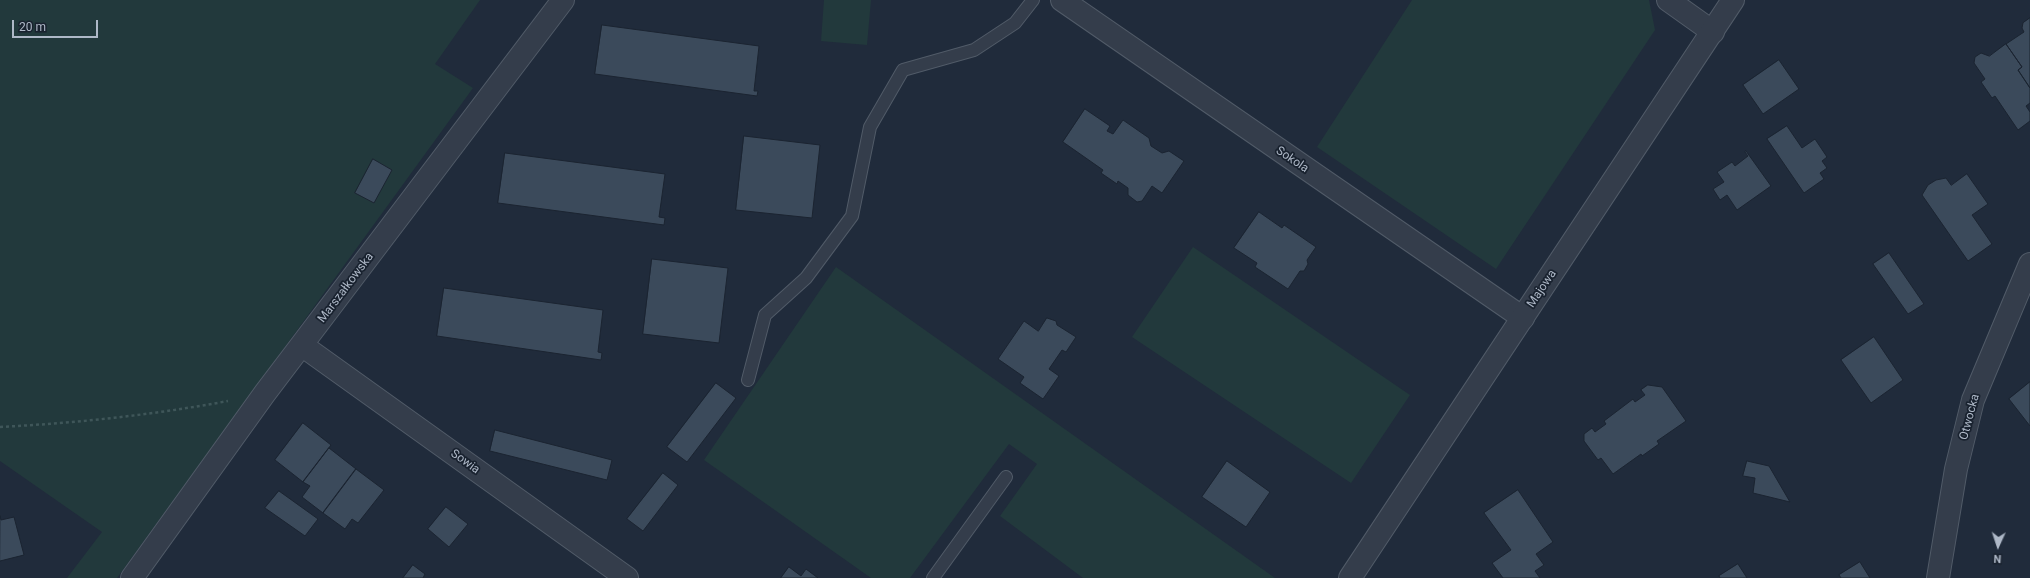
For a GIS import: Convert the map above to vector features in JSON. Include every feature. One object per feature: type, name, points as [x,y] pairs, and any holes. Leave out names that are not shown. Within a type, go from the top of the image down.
[{"type":"street","name":"Marszałkowska","points":[[132,578],[265,393],[303,346],[563,0]]},
{"type":"street","name":"Sokola","points":[[1062,0],[1523,318]]},
{"type":"street","points":[[1668,0],[1713,32]]},
{"type":"street","name":"Majowa","points":[[1350,578],[1733,0]]},
{"type":"street","name":"Otwocka","points":[[1938,578],[1956,468],[1973,400],[2030,264]]},
{"type":"street","name":"Sowia","points":[[303,346],[627,578]]},
{"type":"lane","points":[[748,380],[765,315],[806,278],[852,216],[870,127],[903,70],[974,50],[1015,23],[1033,0]]},
{"type":"lane","points":[[933,578],[1006,477]]},
{"type":"path","points":[[0,427],[69,423],[170,411],[265,393]]},
{"type":"green space","points":[[0,0],[480,0],[435,64],[473,88],[117,578],[67,578],[102,532],[0,461]]},
{"type":"green space","points":[[824,0],[871,0],[867,45],[821,41]]},
{"type":"green space","points":[[1412,0],[1649,0],[1655,30],[1496,269],[1317,147]]},
{"type":"green space","points":[[1193,247],[1410,395],[1351,483],[1132,337]]},
{"type":"green space","points":[[836,267],[1275,578],[1083,578],[1000,516],[1037,464],[1009,444],[910,578],[871,578],[704,460]]},
{"type":"building","points":[[2030,18],[2030,88],[2018,70],[2022,67],[2006,44],[2024,32],[2022,28],[2023,23]]},
{"type":"building","points":[[602,25],[759,46],[754,91],[758,91],[757,96],[595,74]]},
{"type":"building","points":[[2006,44],[2022,67],[2018,70],[2030,88],[2030,103],[2026,106],[2030,112],[2030,121],[2018,130],[1995,96],[1992,98],[1981,82],[1985,79],[1974,63],[1975,57],[1981,53],[1989,56]]},
{"type":"building","points":[[1779,60],[1799,89],[1763,114],[1743,85]]},
{"type":"building","points":[[1085,109],[1110,126],[1107,131],[1113,134],[1123,120],[1149,138],[1151,146],[1162,153],[1169,151],[1184,161],[1162,193],[1152,186],[1142,201],[1137,202],[1128,195],[1128,188],[1118,181],[1117,184],[1101,173],[1103,170],[1063,142]]},
{"type":"building","points":[[1787,126],[1802,148],[1815,139],[1827,157],[1822,161],[1827,168],[1820,173],[1824,179],[1804,193],[1767,139]]},
{"type":"building","points":[[744,136],[820,145],[812,218],[736,210]]},
{"type":"building","points":[[1746,151],[1771,186],[1737,210],[1727,195],[1720,200],[1713,189],[1724,182],[1717,172],[1732,162],[1735,166],[1748,156],[1745,152]]},
{"type":"building","points":[[505,153],[665,174],[659,217],[665,218],[664,225],[498,203]]},
{"type":"building","points":[[373,159],[392,170],[374,203],[355,193]]},
{"type":"building","points":[[1967,174],[1988,204],[1972,215],[1992,244],[1968,261],[1922,195],[1928,185],[1936,180],[1946,178],[1951,185]]},
{"type":"building","points":[[1259,212],[1282,228],[1284,225],[1316,247],[1307,260],[1308,264],[1304,271],[1300,271],[1288,289],[1255,267],[1257,263],[1234,248]]},
{"type":"building","points":[[1889,253],[1924,304],[1908,314],[1873,264]]},
{"type":"building","points":[[652,259],[728,268],[719,343],[643,334]]},
{"type":"building","points":[[444,288],[603,310],[598,352],[602,353],[601,360],[437,336]]},
{"type":"building","points":[[1047,318],[1056,321],[1057,325],[1076,337],[1066,352],[1062,350],[1049,369],[1059,376],[1043,399],[1020,383],[1024,377],[998,359],[1024,321],[1038,331]]},
{"type":"building","points":[[1874,337],[1903,380],[1871,403],[1841,360]]},
{"type":"building","points":[[2030,382],[2030,426],[2009,399]]},
{"type":"building","points":[[716,383],[736,398],[687,462],[667,447]]},
{"type":"building","points":[[1648,385],[1662,387],[1686,421],[1657,441],[1659,444],[1642,456],[1641,454],[1613,474],[1601,458],[1598,460],[1584,441],[1584,434],[1592,428],[1595,432],[1606,424],[1604,421],[1633,399],[1635,402],[1645,395],[1641,390]]},
{"type":"building","points":[[303,423],[331,445],[303,482],[275,460]]},
{"type":"building","points":[[495,430],[612,460],[607,480],[490,451]]},
{"type":"building","points":[[329,448],[356,469],[323,513],[302,497],[310,486],[303,482]]},
{"type":"building","points":[[1227,461],[1270,492],[1246,527],[1202,497]]},
{"type":"building","points":[[1747,461],[1769,466],[1790,502],[1753,493],[1755,478],[1743,476]]},
{"type":"building","points":[[356,469],[384,490],[358,523],[352,519],[345,529],[323,513]]},
{"type":"building","points":[[663,473],[678,485],[643,531],[627,519]]},
{"type":"building","points":[[1518,490],[1553,542],[1536,554],[1544,565],[1535,571],[1540,578],[1503,578],[1492,563],[1511,550],[1484,513]]},
{"type":"building","points":[[279,491],[318,519],[305,536],[265,508]]},
{"type":"building","points":[[446,507],[468,524],[449,547],[428,529]]},
{"type":"building","points":[[0,516],[1,520],[14,517],[24,555],[0,561]]},
{"type":"building","points":[[1860,562],[1870,578],[1841,578],[1839,575]]},
{"type":"building","points":[[1738,564],[1747,578],[1720,578],[1719,576]]},
{"type":"building","points":[[413,565],[425,574],[423,578],[403,578]]},
{"type":"building","points":[[789,567],[801,576],[806,569],[818,578],[781,578]]}]
